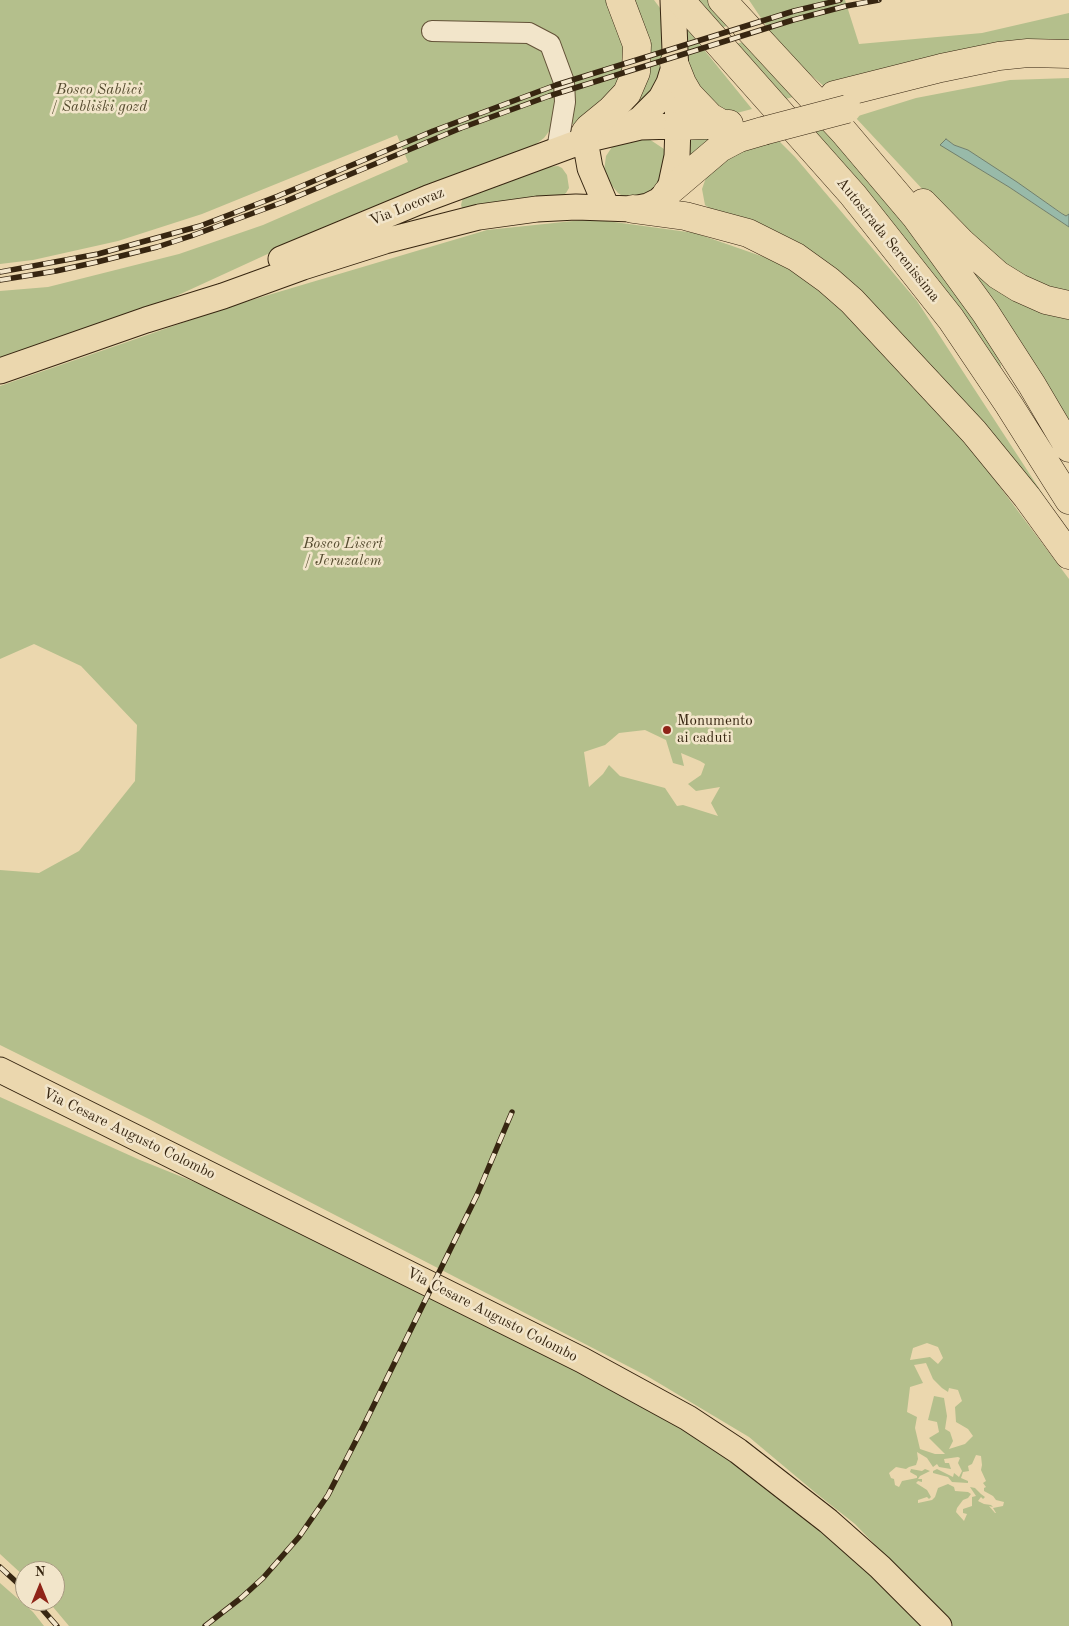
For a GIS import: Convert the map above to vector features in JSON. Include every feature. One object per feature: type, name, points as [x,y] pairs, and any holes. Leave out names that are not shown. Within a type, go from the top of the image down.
[{"type":"highway","points":[[585,140],[585,134],[589,128],[611,110],[626,93],[636,72],[637,45],[620,0]]},
{"type":"highway","name":"Autostrada Serenissima","points":[[680,0],[853,195],[951,319],[1009,405],[1069,500]]},
{"type":"highway","points":[[722,0],[842,112],[985,312],[1032,385],[1069,448]]},
{"type":"highway","points":[[842,112],[999,56],[1028,53],[1069,54]]},
{"type":"highway","points":[[674,63],[689,96],[710,117],[724,124]]},
{"type":"highway","points":[[678,126],[759,125],[842,112],[977,76],[1008,71],[1069,70]]},
{"type":"highway","points":[[842,112],[865,147],[898,177],[962,243],[998,275],[1019,288],[1046,300],[1069,306]]},
{"type":"highway","points":[[667,193],[720,148],[759,125]]},
{"type":"highway","points":[[620,208],[685,216],[748,233],[796,257],[828,280],[852,301],[974,432],[1027,497],[1069,555]]},
{"type":"main road","points":[[667,193],[676,166],[678,126],[673,0]]},
{"type":"main road","points":[[620,131],[640,119],[661,98],[669,83],[674,63]]},
{"type":"main road","name":"Via Locovaz","points":[[146,320],[280,259],[428,198],[557,150],[585,140],[640,127],[678,126]]},
{"type":"main road","points":[[585,140],[590,168],[620,208]]},
{"type":"main road","name":"Via Locovaz","points":[[0,371],[146,320],[385,241],[479,217],[537,209],[648,206],[667,193]]},
{"type":"main road","name":"Via Cesare Augusto Colombo","points":[[0,1070],[582,1360],[688,1418],[738,1451],[828,1521],[880,1567],[939,1626]]},
{"type":"lane","points":[[432,32],[529,33],[550,44],[564,82],[565,102],[557,150]]},
{"type":"green space","name":"Bosco Sablici / Sabliški gozd","points":[[0,0],[610,0],[628,44],[620,88],[575,125],[570,123],[560,101],[553,126],[544,138],[532,147],[272,252],[137,314],[0,362],[0,291],[48,287],[179,254],[263,225],[408,162],[397,135],[202,214],[118,241],[33,260],[0,264]]},
{"type":"green space","points":[[628,0],[654,0],[660,8],[665,44],[665,76],[633,111],[620,114]]},
{"type":"green space","points":[[688,0],[709,0],[733,24],[714,30]]},
{"type":"green space","points":[[749,0],[845,0],[859,44],[982,33],[1069,13],[1069,42],[1056,40],[1029,42],[826,88],[783,51]]},
{"type":"green space","points":[[684,25],[752,109],[729,115],[722,114],[685,76]]},
{"type":"green space","points":[[747,41],[796,96],[779,101],[728,46]]},
{"type":"green space","points":[[1069,78],[1069,214],[1066,216],[968,150],[954,145],[946,139],[959,156],[1069,227],[1069,297],[1019,278],[926,193],[855,117],[916,98],[1010,80]]},
{"type":"green space","points":[[821,125],[904,224],[942,274],[995,351],[1001,365],[1000,370],[807,129]]},
{"type":"green space","points":[[646,137],[664,149],[669,173],[647,196],[624,197],[608,181],[604,171],[606,156],[614,144]]},
{"type":"green space","points":[[775,137],[795,157],[917,301],[1057,516],[942,378],[705,205],[702,189],[708,172],[719,158]]},
{"type":"green space","points":[[685,138],[709,138],[709,142],[694,158],[687,155]]},
{"type":"green space","points":[[558,166],[567,175],[569,188],[559,199],[468,211],[462,208],[463,197],[546,167]]},
{"type":"green space","name":"Bosco Lisert / Jeruzalem","points":[[592,219],[695,233],[784,264],[862,324],[946,415],[1069,579],[1069,1626],[953,1626],[855,1524],[749,1437],[647,1376],[149,1119],[0,1045],[0,870],[39,873],[79,851],[135,781],[137,725],[81,666],[34,644],[0,659],[0,386],[228,307],[487,230]],"holes":[[[645,730],[666,740],[673,763],[684,766],[681,753],[705,764],[701,775],[688,784],[696,791],[720,787],[711,803],[718,816],[683,805],[677,806],[665,788],[620,776],[609,765],[603,774],[589,787],[584,752],[605,745],[619,733]],[[927,1343],[938,1347],[943,1358],[938,1364],[930,1357],[910,1360],[913,1348]],[[926,1363],[933,1379],[948,1392],[949,1388],[958,1390],[962,1401],[955,1407],[956,1422],[968,1429],[973,1436],[965,1444],[949,1449],[953,1441],[950,1432],[945,1429],[947,1416],[944,1398],[934,1396],[928,1420],[937,1422],[939,1432],[929,1438],[945,1454],[935,1454],[920,1449],[915,1428],[917,1417],[907,1412],[910,1387],[923,1383],[914,1365]],[[917,1452],[927,1458],[933,1467],[937,1464],[939,1467],[951,1469],[949,1463],[945,1463],[944,1459],[958,1457],[960,1458],[958,1463],[962,1471],[959,1477],[954,1473],[953,1477],[937,1469],[933,1473],[948,1477],[952,1482],[968,1483],[968,1481],[961,1478],[963,1472],[969,1471],[968,1466],[972,1464],[976,1455],[981,1456],[981,1470],[986,1481],[983,1483],[986,1487],[984,1491],[996,1500],[1004,1502],[1003,1506],[993,1508],[995,1513],[989,1506],[993,1507],[991,1505],[978,1501],[981,1497],[983,1499],[985,1497],[975,1488],[970,1487],[976,1496],[972,1497],[972,1506],[963,1509],[963,1513],[967,1514],[964,1521],[956,1512],[957,1508],[971,1494],[955,1491],[954,1487],[948,1484],[938,1488],[932,1500],[918,1503],[918,1500],[931,1497],[927,1490],[916,1483],[918,1481],[922,1482],[922,1479],[918,1479],[920,1476],[930,1471],[911,1469],[910,1472],[917,1476],[917,1478],[902,1481],[899,1487],[895,1485],[894,1479],[891,1478],[889,1473],[896,1467],[906,1469],[916,1465],[918,1459]]]},
{"type":"green space","points":[[964,259],[1069,312],[1069,423],[1014,332]]},
{"type":"green space","points":[[0,1097],[140,1160],[217,1191],[604,1383],[699,1435],[795,1507],[892,1592],[924,1626],[69,1626],[56,1611],[65,1611],[65,1561],[15,1561],[15,1568],[0,1554]]},
{"type":"green space","points":[[0,1583],[15,1596],[15,1611],[32,1611],[44,1626],[0,1626]]},
{"type":"shaded area","points":[[946,139],[954,145],[968,150],[1061,213],[1066,216],[1069,214],[1069,227],[1009,187],[940,145]]},
{"type":"railway","points":[[0,272],[98,254],[200,226],[278,196],[433,131],[556,85],[794,11],[840,0]]},
{"type":"railway","points":[[0,280],[56,271],[157,247],[286,201],[461,128],[549,96],[793,20],[846,6],[879,0]]},
{"type":"railway","points":[[205,1626],[263,1578],[299,1537],[328,1495],[477,1195],[512,1112]]},
{"type":"railway","points":[[0,1567],[15,1581]]},
{"type":"railway","points":[[44,1611],[57,1626]]},
{"type":"place","name":"Monumento ai caduti","points":[[667,730]]}]
